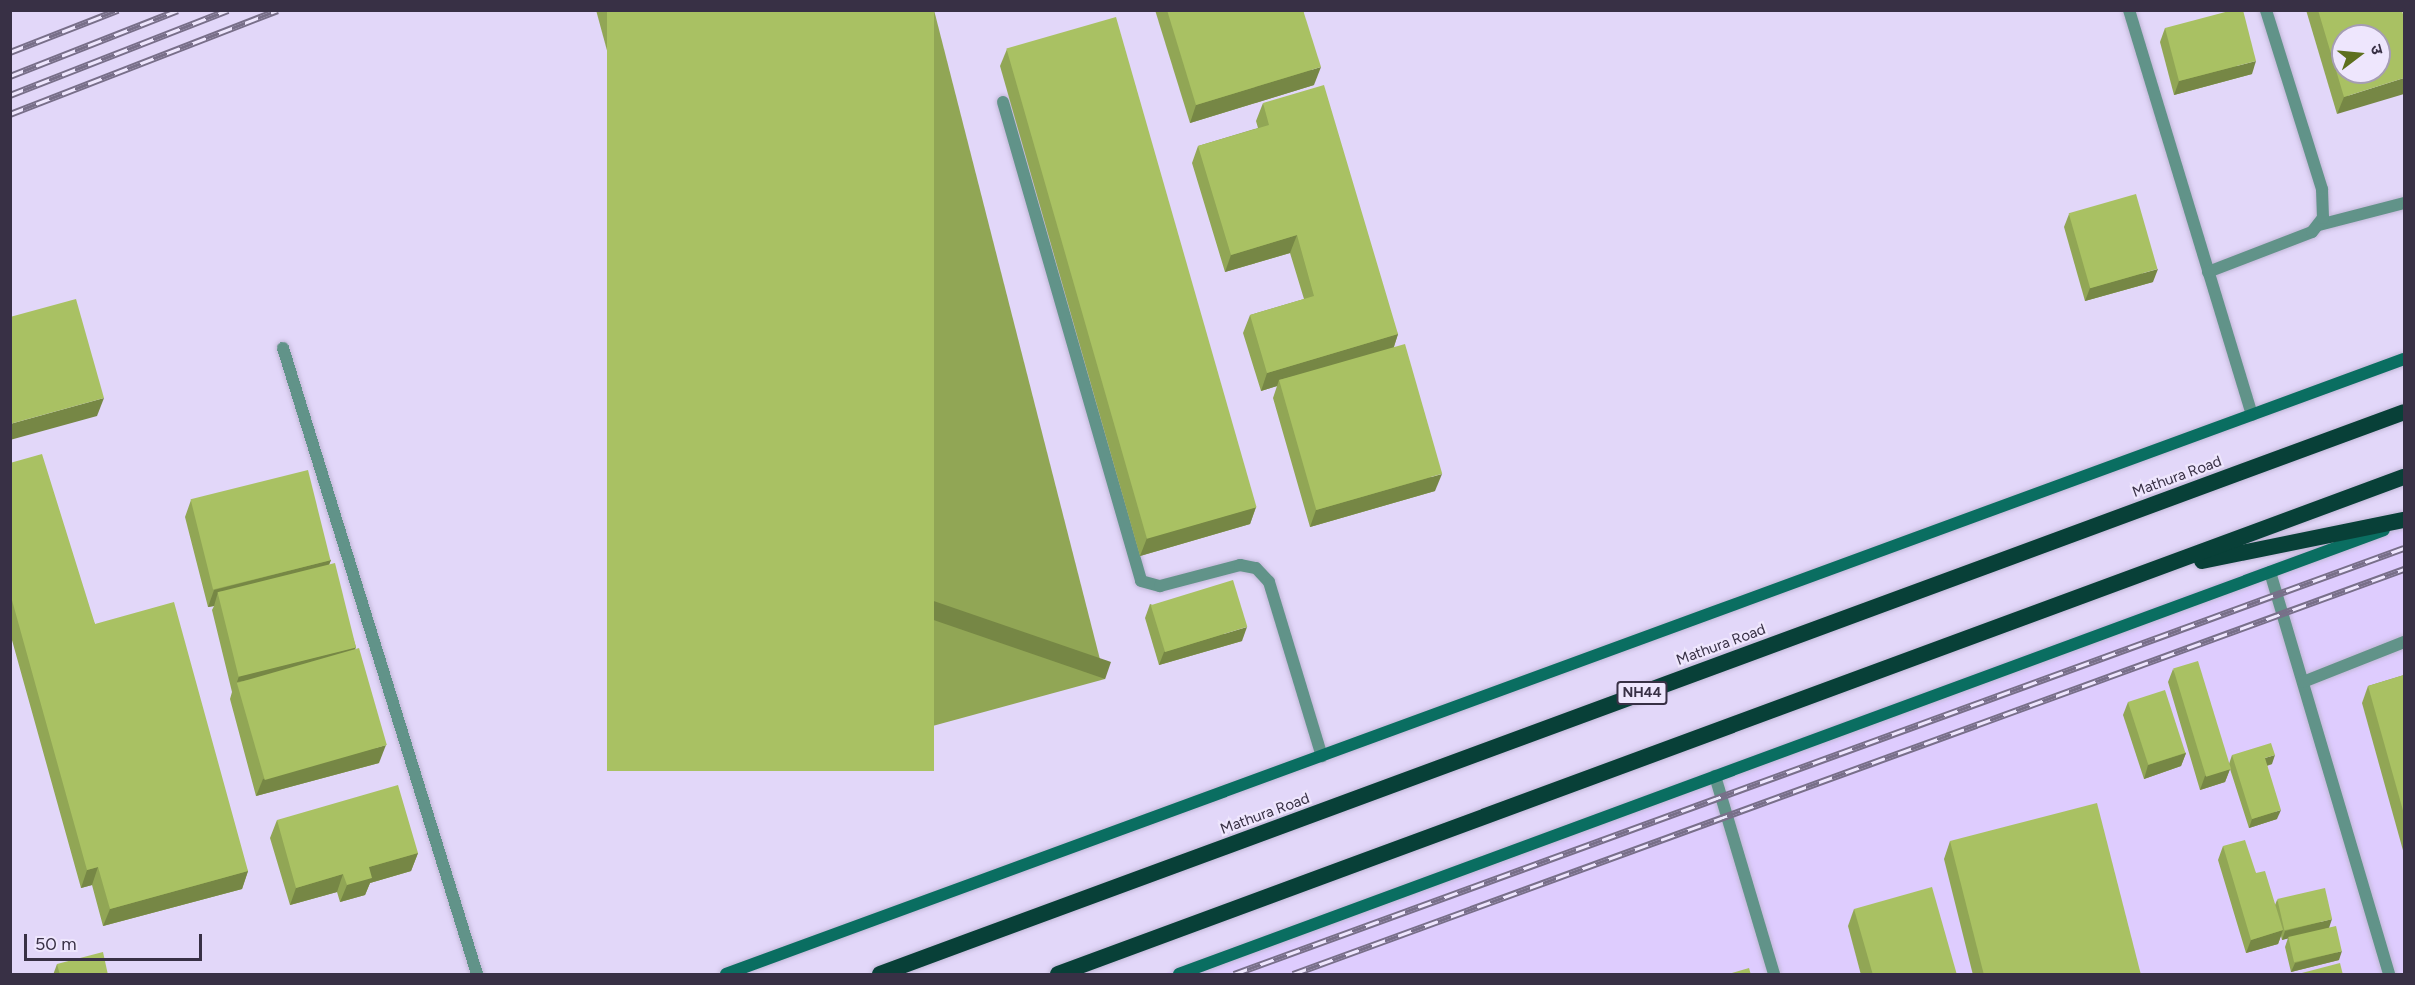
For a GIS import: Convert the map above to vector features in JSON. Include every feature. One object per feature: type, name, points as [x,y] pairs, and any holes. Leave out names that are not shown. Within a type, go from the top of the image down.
[{"type":"highway","name":"Mathura Road","points":[[880,975],[2404,412]]},
{"type":"highway","points":[[1058,975],[2404,477]]},
{"type":"highway","points":[[2152,570],[2404,521]]},
{"type":"main road","points":[[726,975],[2404,359]]},
{"type":"main road","points":[[1179,975],[2270,573],[2404,521]]},
{"type":"street","points":[[2129,10],[2252,415]]},
{"type":"street","points":[[2266,10],[2322,189],[2319,225]]},
{"type":"street","points":[[1003,102],[1141,581],[1160,586],[1240,565],[1256,568],[1269,582],[1322,756]]},
{"type":"street","points":[[2208,272],[2319,225],[2404,203]]},
{"type":"street","points":[[283,348],[477,975]]},
{"type":"street","points":[[2270,573],[2389,975]]},
{"type":"street","points":[[2303,682],[2404,642]]},
{"type":"street","points":[[1715,776],[1774,975]]},
{"type":"shaded area","points":[[2404,514],[2404,974],[1163,974]]},
{"type":"building","points":[[607,10],[934,10],[934,771],[607,771]]},
{"type":"building","points":[[1167,10],[1303,10],[1321,67],[1196,105]]},
{"type":"building","points":[[2233,10],[2243,10],[2256,61],[2179,81],[2165,28]]},
{"type":"building","points":[[2318,10],[2402,10],[2404,78],[2391,82],[2391,24],[2331,24],[2331,54]]},
{"type":"building","points":[[1116,17],[1257,507],[1147,539],[1006,48]]},
{"type":"building","points":[[2340,84],[2385,84],[2344,97]]},
{"type":"building","points":[[1324,85],[1398,334],[1267,373],[1250,315],[1314,296],[1297,235],[1231,255],[1198,146],[1269,125],[1263,103]]},
{"type":"building","points":[[2136,194],[2157,269],[2090,288],[2069,213]]},
{"type":"building","points":[[76,299],[104,398],[10,424],[10,317]]},
{"type":"building","points":[[1405,344],[1442,474],[1316,510],[1279,380]]},
{"type":"building","points":[[42,454],[95,624],[174,602],[248,871],[110,909],[98,867],[87,870],[10,593],[10,463]]},
{"type":"building","points":[[308,470],[330,560],[213,590],[191,499]]},
{"type":"building","points":[[335,563],[356,647],[239,677],[218,592]]},
{"type":"building","points":[[1233,580],[1247,627],[1165,652],[1151,605]]},
{"type":"building","points":[[359,648],[387,745],[265,780],[237,683]]},
{"type":"building","points":[[2198,661],[2231,769],[2206,777],[2173,669]]},
{"type":"building","points":[[2404,675],[2404,814],[2368,686]]},
{"type":"building","points":[[2165,690],[2185,753],[2148,765],[2128,702]]},
{"type":"building","points":[[2271,743],[2275,755],[2265,758],[2281,810],[2252,819],[2232,755]]},
{"type":"building","points":[[398,785],[418,853],[369,867],[372,878],[347,885],[343,874],[296,888],[277,820]]},
{"type":"building","points":[[2097,803],[2141,975],[1984,975],[1950,841]]},
{"type":"building","points":[[2245,840],[2256,873],[2265,871],[2283,930],[2251,940],[2223,846]]},
{"type":"building","points":[[1932,887],[1957,975],[1873,975],[1854,909]]},
{"type":"building","points":[[2325,888],[2332,919],[2284,930],[2277,899]]},
{"type":"building","points":[[2336,926],[2342,951],[2294,962],[2288,937]]},
{"type":"building","points":[[103,952],[108,975],[60,975],[57,964]]},
{"type":"building","points":[[2340,963],[2343,975],[2298,975],[2298,974]]},
{"type":"building","points":[[1749,968],[1751,975],[1725,975]]},
{"type":"railway","points":[[10,52],[118,10]]},
{"type":"railway","points":[[10,76],[178,10]]},
{"type":"railway","points":[[10,95],[228,10]]},
{"type":"railway","points":[[10,114],[278,10]]},
{"type":"railway","points":[[1234,974],[2404,548]]},
{"type":"railway","points":[[1293,974],[2404,569]]}]
